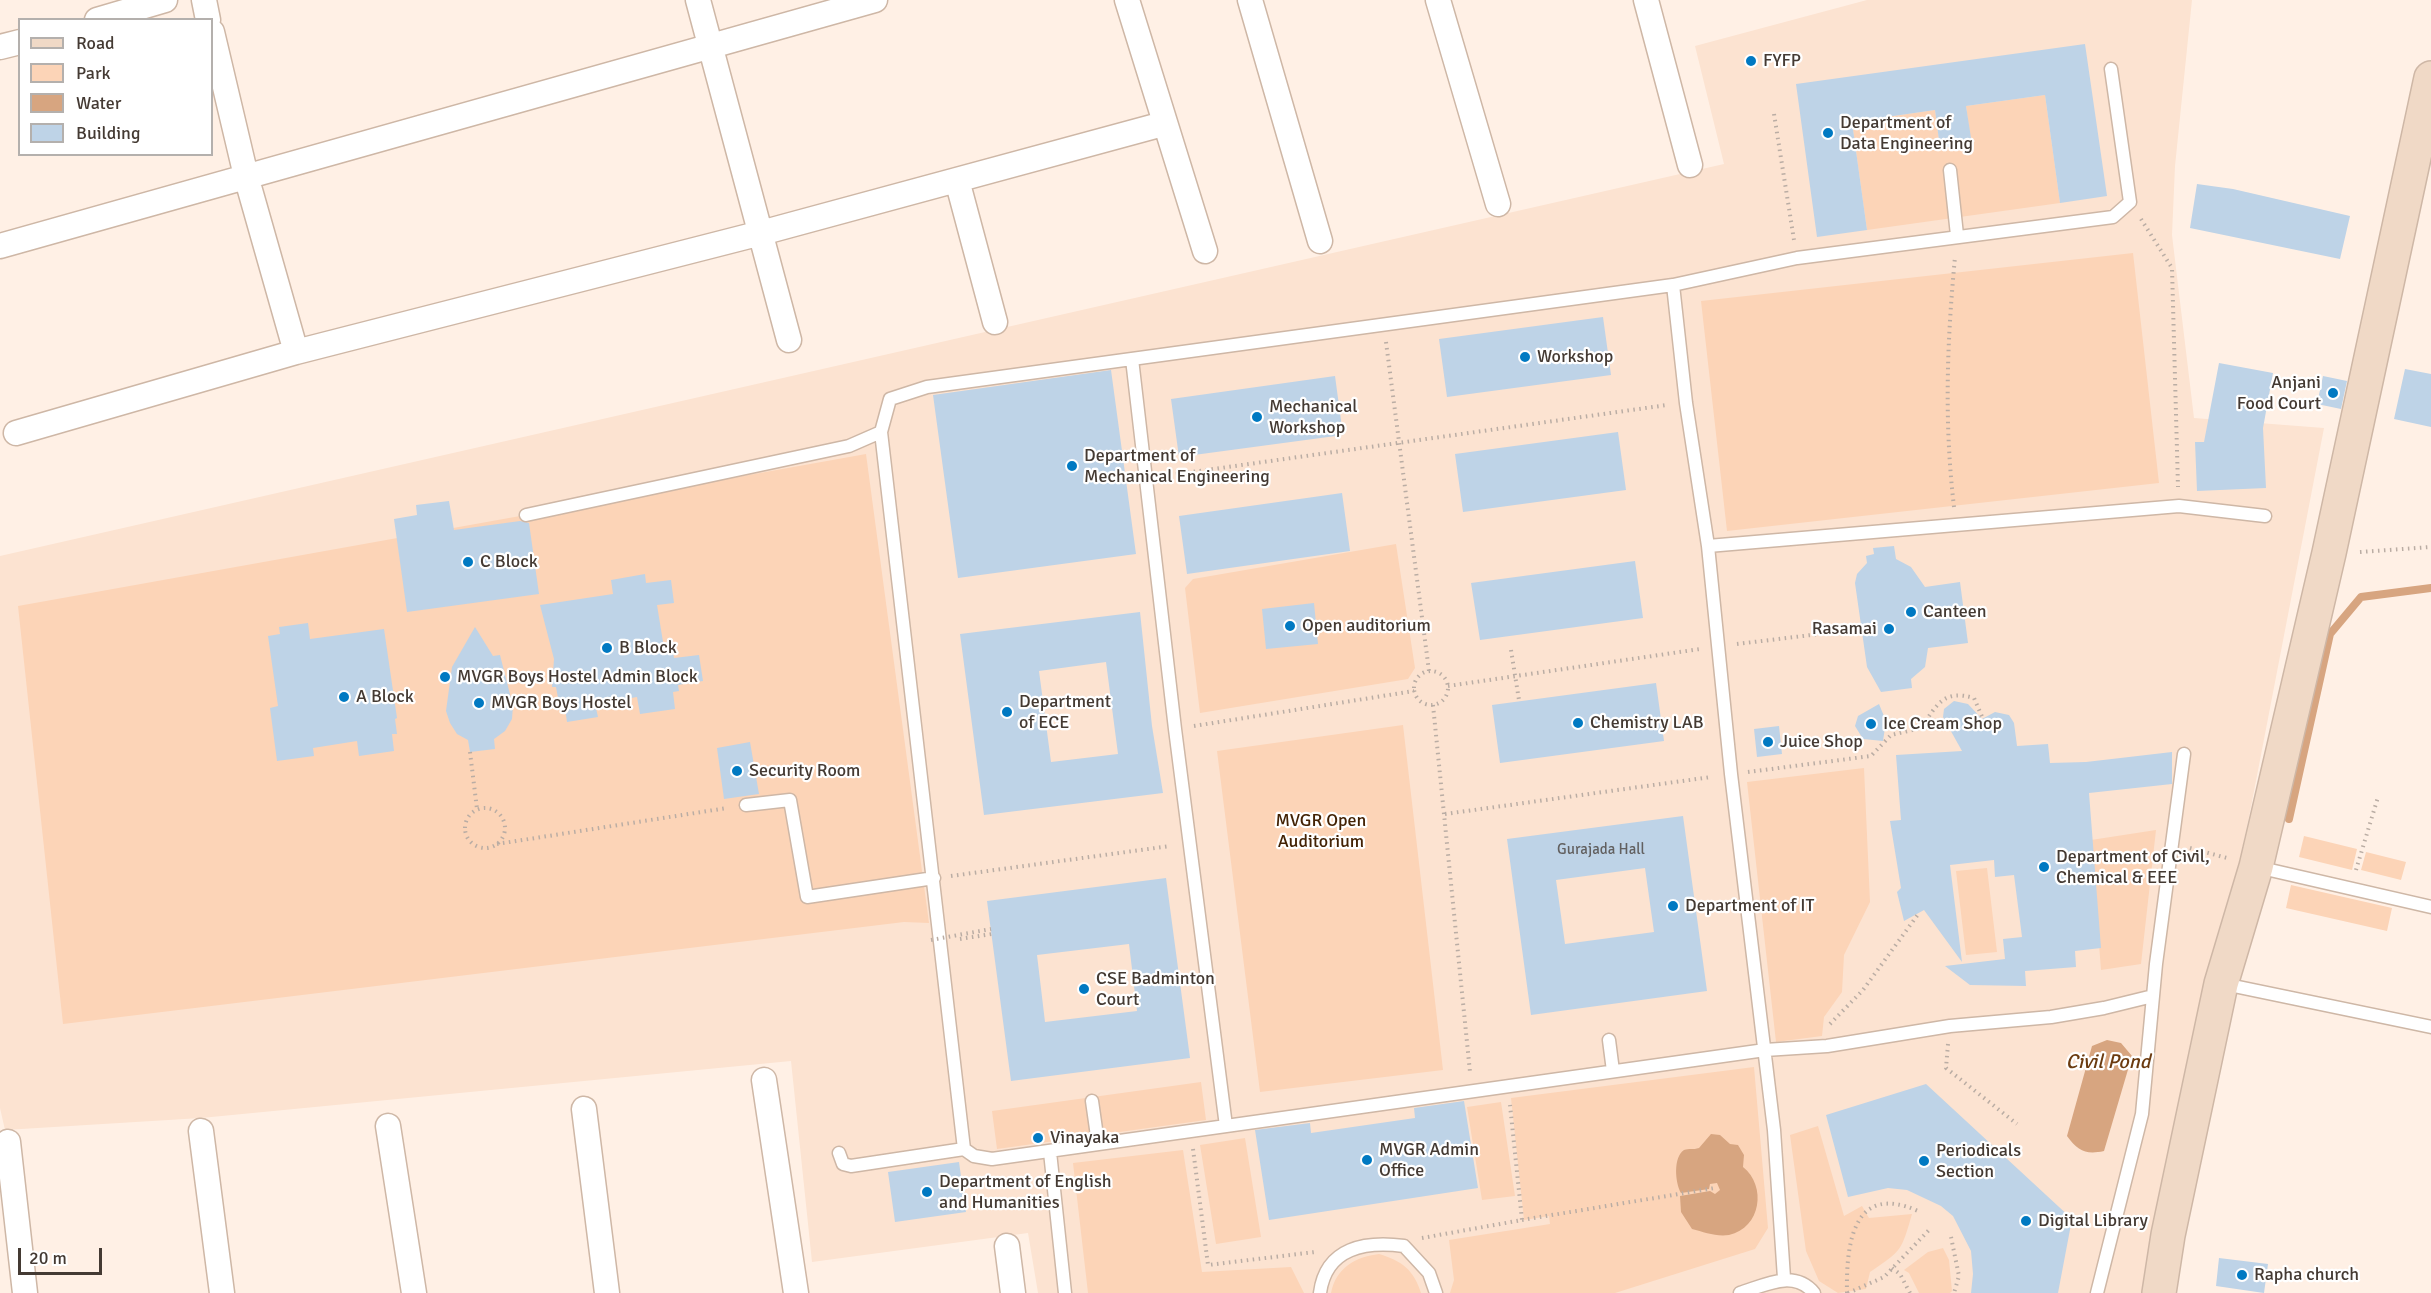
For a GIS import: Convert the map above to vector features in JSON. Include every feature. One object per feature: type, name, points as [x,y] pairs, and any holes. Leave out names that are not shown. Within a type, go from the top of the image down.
[{"type":"street","points":[[104,18],[165,0]]},
{"type":"street","points":[[204,0],[208,18]]},
{"type":"street","points":[[698,0],[789,340]]},
{"type":"street","points":[[0,246],[875,0]]},
{"type":"street","points":[[1126,0],[1205,251]]},
{"type":"street","points":[[1250,0],[1320,241]]},
{"type":"street","points":[[1438,0],[1498,204]]},
{"type":"street","points":[[1646,0],[1690,165]]},
{"type":"street","points":[[213,37],[246,176],[296,352]]},
{"type":"street","points":[[0,47],[18,42]]},
{"type":"street","points":[[2159,1293],[2168,1234],[2221,984],[2256,867],[2329,553],[2415,164],[2431,78]]},
{"type":"street","points":[[16,433],[296,352],[761,233],[1164,124]]},
{"type":"street","points":[[957,180],[995,322]]},
{"type":"street","points":[[764,1080],[796,1293]]},
{"type":"street","points":[[584,1109],[607,1293]]},
{"type":"street","points":[[388,1126],[414,1293]]},
{"type":"street","points":[[201,1131],[222,1293]]},
{"type":"street","points":[[8,1142],[25,1293]]},
{"type":"street","points":[[1007,1246],[1013,1293]]},
{"type":"lane","points":[[964,1149],[880,432],[890,399],[927,387],[1673,285],[1797,258],[1957,235],[2114,217],[2130,202],[2111,69]]},
{"type":"lane","points":[[1950,170],[1957,235]]},
{"type":"lane","points":[[1673,285],[1686,403],[1708,546],[1731,774],[1774,1130],[1784,1278]]},
{"type":"lane","points":[[1132,359],[1175,729],[1226,1126]]},
{"type":"lane","points":[[526,515],[849,446],[880,432]]},
{"type":"lane","points":[[1708,546],[2179,506],[2265,516]]},
{"type":"lane","points":[[2097,1293],[2142,1114],[2152,996],[2184,754]]},
{"type":"lane","points":[[746,805],[790,800],[807,897],[934,878]]},
{"type":"lane","points":[[2256,867],[2430,904]]},
{"type":"lane","points":[[2221,984],[2431,1027]]},
{"type":"lane","points":[[839,1153],[843,1164],[851,1166],[964,1149],[974,1156],[992,1159],[1765,1050],[1827,1046],[1950,1026],[2051,1017],[2104,1008],[2152,996]]},
{"type":"lane","points":[[1609,1040],[1613,1071]]},
{"type":"lane","points":[[1092,1101],[1098,1143]]},
{"type":"lane","points":[[1050,1152],[1065,1293]]},
{"type":"lane","points":[[1320,1293],[1328,1270],[1339,1257],[1354,1248],[1372,1243],[1404,1246],[1429,1273],[1436,1293]]},
{"type":"lane","points":[[1740,1293],[1784,1278],[1808,1286],[1814,1293]]},
{"type":"path","points":[[1774,114],[1797,258]]},
{"type":"path","points":[[2130,202],[2172,268],[2179,506]]},
{"type":"path","points":[[1956,525],[1948,452],[1947,340],[1957,235]]},
{"type":"path","points":[[1384,326],[1429,671]]},
{"type":"path","points":[[1145,478],[1686,403]]},
{"type":"path","points":[[2329,553],[2431,547]]},
{"type":"path","points":[[1448,686],[1718,646],[1861,629]]},
{"type":"path","points":[[1511,650],[1519,700]]},
{"type":"path","points":[[1429,671],[1444,676],[1448,686],[1446,697],[1433,705]]},
{"type":"path","points":[[1429,671],[1416,680],[1414,691],[1419,700],[1433,705]]},
{"type":"path","points":[[1175,729],[1414,691]]},
{"type":"path","points":[[1445,814],[1871,756],[1891,735],[1921,728],[1940,700],[1959,693],[1974,698],[1983,718]]},
{"type":"path","points":[[1433,705],[1472,1091]]},
{"type":"path","points":[[470,752],[477,809]]},
{"type":"path","points":[[2351,889],[2378,797]]},
{"type":"path","points":[[497,844],[504,833],[504,820],[495,810],[483,807],[477,809],[467,818],[465,825],[468,838],[478,847],[491,847],[497,844],[746,805]]},
{"type":"path","points":[[934,878],[1191,843]]},
{"type":"path","points":[[2172,843],[2256,867]]},
{"type":"path","points":[[1827,1046],[1830,1023],[1863,990],[1919,913]]},
{"type":"path","points":[[931,940],[991,929]]},
{"type":"path","points":[[1950,1026],[1946,1068],[2017,1124]]},
{"type":"path","points":[[1509,1085],[1522,1220]]},
{"type":"path","points":[[1191,1131],[1208,1265],[1354,1248]]},
{"type":"path","points":[[1389,1244],[1715,1188]]},
{"type":"path","points":[[1918,1211],[1904,1205],[1879,1204],[1866,1210],[1857,1220],[1846,1270],[1847,1293],[1884,1277],[1929,1230]]},
{"type":"path","points":[[1951,1237],[1959,1276],[1954,1293]]},
{"type":"path","points":[[1892,1268],[1900,1274],[1910,1293]]},
{"type":"shaded area","points":[[1867,0],[2192,0],[2175,166],[2172,235],[2194,418],[2324,428],[2249,817],[2146,1293],[1038,1293],[1028,1233],[812,1262],[791,1061],[201,1118],[5,1130],[0,1108],[0,556],[1724,164],[1695,46]]},
{"type":"green space","points":[[2045,95],[2060,203],[1867,230],[1852,122],[1935,110],[1940,148],[1971,143],[1966,106]]},
{"type":"green space","points":[[2133,253],[2159,483],[1727,531],[1701,301]]},
{"type":"green space","points":[[866,454],[929,923],[904,922],[63,1024],[18,606]]},
{"type":"green space","points":[[1396,544],[1415,668],[1408,679],[1200,713],[1185,588],[1193,579]]},
{"type":"green space","name":"MVGR Open Auditorium","points":[[1403,725],[1443,1070],[1260,1092],[1217,751]]},
{"type":"green space","points":[[1864,768],[1870,902],[1844,955],[1842,992],[1824,1017],[1822,1036],[1776,1042],[1747,782]]},
{"type":"green space","points":[[2156,830],[2141,964],[2101,970],[2091,840]]},
{"type":"green space","points":[[2304,836],[2357,849],[2352,870],[2299,857]]},
{"type":"green space","points":[[2366,852],[2406,862],[2401,880],[2361,870]]},
{"type":"green space","points":[[1987,868],[1997,952],[1966,955],[1956,871]]},
{"type":"green space","points":[[2291,885],[2392,908],[2387,931],[2286,908]]},
{"type":"green space","points":[[1754,1067],[1768,1228],[1755,1249],[1615,1293],[1450,1293],[1454,1280],[1449,1240],[1550,1224],[1549,1216],[1524,1220],[1511,1098]]},
{"type":"green space","points":[[1201,1082],[1206,1120],[997,1149],[992,1111]]},
{"type":"green space","points":[[1501,1102],[1515,1196],[1482,1200],[1467,1107]]},
{"type":"green space","points":[[1818,1126],[1844,1216],[1862,1206],[1869,1218],[1912,1214],[1899,1249],[1870,1272],[1866,1289],[1838,1293],[1819,1281],[1806,1251],[1790,1135]]},
{"type":"green space","points":[[1245,1138],[1261,1237],[1216,1244],[1200,1145]]},
{"type":"green space","points":[[1183,1150],[1202,1272],[1291,1267],[1304,1293],[1088,1293],[1073,1163]]},
{"type":"green space","points":[[1943,1248],[1949,1260],[1952,1291],[1950,1293],[1919,1293],[1909,1273],[1904,1270],[1928,1252]]},
{"type":"green space","points":[[1379,1254],[1401,1263],[1411,1272],[1421,1293],[1331,1293],[1337,1277],[1348,1265],[1362,1258]]},
{"type":"water","name":"Civil Pond","points":[[2107,1040],[2121,1043],[2132,1056],[2104,1151],[2087,1152],[2075,1145],[2067,1136],[2092,1046]]},
{"type":"water","points":[[1711,1134],[1720,1135],[1730,1144],[1738,1145],[1744,1155],[1743,1167],[1751,1175],[1758,1195],[1754,1215],[1748,1224],[1740,1231],[1729,1235],[1715,1235],[1692,1229],[1681,1212],[1680,1196],[1710,1191],[1715,1194],[1720,1190],[1717,1183],[1710,1184],[1709,1189],[1681,1193],[1677,1183],[1676,1170],[1680,1153],[1686,1149],[1699,1148]]},
{"type":"building","name":"Department of Data Engineering","points":[[2085,44],[2107,196],[2060,203],[2045,95],[1966,106],[1972,144],[1940,148],[1935,110],[1852,122],[1867,230],[1817,237],[1796,84]]},
{"type":"building","points":[[2197,184],[2233,189],[2350,216],[2340,259],[2190,228]]},
{"type":"building","name":"Workshop","points":[[1603,317],[1611,375],[1447,397],[1439,339]]},
{"type":"building","points":[[2219,363],[2273,373],[2263,428],[2266,488],[2197,491],[2195,442],[2204,442]]},
{"type":"building","points":[[2405,369],[2431,374],[2431,427],[2394,419]]},
{"type":"building","name":"Department of Mechanical Engineering","points":[[1111,370],[1136,554],[958,578],[933,395]]},
{"type":"building","name":"Mechanical Workshop","points":[[1335,376],[1343,435],[1179,457],[1171,399]]},
{"type":"building","name":"Anjani Food Court","points":[[2323,376],[2347,381],[2341,409],[2317,404]]},
{"type":"building","points":[[1618,432],[1626,490],[1463,512],[1455,454]]},
{"type":"building","points":[[1342,493],[1350,551],[1187,574],[1179,516]]},
{"type":"building","name":"C Block","points":[[449,501],[454,530],[520,521],[529,523],[539,594],[407,612],[394,519],[417,515],[416,505]]},
{"type":"building","name":"Canteen","points":[[1894,546],[1896,559],[1911,567],[1925,587],[1960,582],[1968,643],[1928,648],[1925,667],[1911,679],[1912,688],[1881,692],[1867,667],[1855,583],[1857,574],[1867,563],[1866,556],[1874,554],[1873,548]]},
{"type":"building","points":[[1635,561],[1643,618],[1480,640],[1471,583]]},
{"type":"building","name":"B Block","points":[[645,574],[646,583],[671,580],[674,603],[657,605],[664,648],[672,647],[674,658],[699,655],[703,681],[678,685],[679,691],[673,692],[675,709],[640,714],[637,697],[595,704],[598,717],[567,722],[565,708],[560,709],[556,687],[552,687],[554,659],[540,605],[613,594],[611,580]]},
{"type":"building","name":"Open auditorium","points":[[1314,603],[1318,644],[1266,649],[1262,609]]},
{"type":"building","name":"Department of ECE","points":[[1140,612],[1152,726],[1163,793],[984,815],[960,634]],"holes":[[[1106,662],[1118,754],[1051,762],[1039,671]]]},
{"type":"building","name":"A Block","points":[[308,623],[310,639],[384,629],[397,718],[395,719],[397,734],[392,734],[394,751],[359,756],[357,741],[313,748],[314,756],[277,761],[270,708],[278,706],[268,636],[280,634],[279,627]]},
{"type":"building","name":"MVGR Boys Hostel Admin Block","points":[[475,627],[493,656],[500,655],[513,706],[512,719],[505,731],[494,739],[495,749],[470,752],[468,740],[457,734],[446,711],[452,667]]},
{"type":"building","name":"Chemistry LAB","points":[[1656,683],[1664,741],[1500,763],[1492,705]]},
{"type":"building","name":"Department of Civil, Chemical & EEE","points":[[1954,701],[1968,704],[1982,719],[1995,712],[2009,715],[2014,723],[2017,746],[2048,744],[2050,763],[2086,762],[2172,752],[2172,784],[2089,793],[2101,948],[2075,951],[2076,967],[2025,971],[2026,986],[1970,985],[1945,966],[2005,959],[2003,939],[2022,937],[2014,875],[1995,877],[1994,860],[1950,865],[1962,962],[1924,910],[1904,921],[1897,892],[1901,888],[1890,821],[1901,820],[1896,755],[1962,751],[1943,717],[1944,709]]},
{"type":"building","points":[[1879,704],[1886,721],[1883,741],[1863,739],[1855,726],[1858,716]]},
{"type":"building","name":"Juice Shop","points":[[1779,726],[1782,754],[1757,757],[1754,729]]},
{"type":"building","name":"Security Room","points":[[750,742],[759,794],[724,799],[717,748]]},
{"type":"building","name":"Department of IT","points":[[1683,816],[1707,991],[1531,1015],[1507,839]],"holes":[[[1645,868],[1654,932],[1565,944],[1556,880]]]},
{"type":"building","points":[[1166,878],[1190,1058],[1011,1081],[987,901]],"holes":[[[1129,944],[1137,1011],[1045,1022],[1037,955]]]},
{"type":"building","points":[[1926,1084],[2072,1219],[2058,1293],[1971,1293],[1973,1274],[1971,1251],[1953,1216],[1941,1206],[1907,1190],[1888,1188],[1848,1197],[1826,1115]]},
{"type":"building","name":"MVGR Admin Office","points":[[1464,1101],[1478,1188],[1269,1220],[1255,1130],[1310,1123],[1311,1133],[1415,1118],[1414,1108]]},
{"type":"building","name":"Department of English and Humanities","points":[[959,1162],[966,1212],[895,1222],[888,1172]]},
{"type":"building","name":"Rapha church","points":[[2219,1258],[2268,1264],[2264,1293],[2216,1286]]},
{"type":"waterway","points":[[2289,819],[2330,634],[2361,597],[2431,588]]},
{"type":"place","name":"FYFP","points":[[1751,61]]},
{"type":"place","name":"Department of Data Engineering","points":[[1828,133]]},
{"type":"place","name":"Workshop","points":[[1525,357]]},
{"type":"place","name":"Anjani Food Court","points":[[2333,393]]},
{"type":"place","name":"Mechanical Workshop","points":[[1257,417]]},
{"type":"place","name":"Department of Mechanical Engineering","points":[[1072,466]]},
{"type":"place","name":"C Block","points":[[468,562]]},
{"type":"place","name":"Canteen","points":[[1911,612]]},
{"type":"place","name":"Open auditorium","points":[[1290,626]]},
{"type":"place","name":"Rasamai","points":[[1889,629]]},
{"type":"place","name":"B Block","points":[[607,648]]},
{"type":"place","name":"MVGR Boys Hostel Admin Block","points":[[445,677]]},
{"type":"place","name":"A Block","points":[[344,697]]},
{"type":"place","name":"MVGR Boys Hostel","points":[[479,703]]},
{"type":"place","name":"Department of ECE","points":[[1007,712]]},
{"type":"place","name":"Chemistry LAB","points":[[1578,723]]},
{"type":"place","name":"Ice Cream Shop","points":[[1871,724]]},
{"type":"place","name":"Juice Shop","points":[[1768,742]]},
{"type":"place","name":"Security Room","points":[[737,771]]},
{"type":"place","name":"Department of Civil, Chemical & EEE","points":[[2044,867]]},
{"type":"place","name":"Department of IT","points":[[1673,906]]},
{"type":"place","name":"CSE Badminton Court","points":[[1084,989]]},
{"type":"place","name":"Vinayaka","points":[[1038,1138]]},
{"type":"place","name":"MVGR Admin Office","points":[[1367,1160]]},
{"type":"place","name":"Periodicals Section","points":[[1924,1161]]},
{"type":"place","name":"Department of English and Humanities","points":[[927,1192]]},
{"type":"place","name":"Digital Library","points":[[2026,1221]]},
{"type":"place","name":"Rapha church","points":[[2242,1275]]}]
